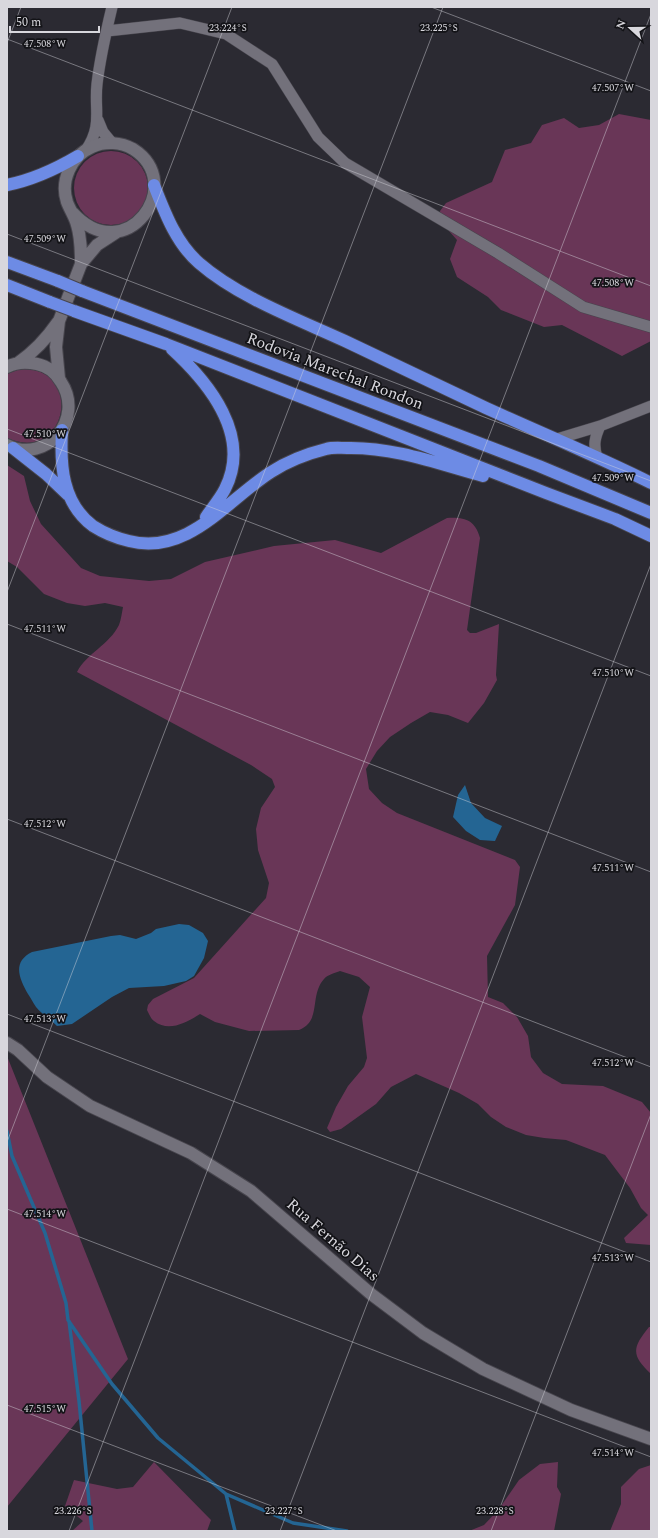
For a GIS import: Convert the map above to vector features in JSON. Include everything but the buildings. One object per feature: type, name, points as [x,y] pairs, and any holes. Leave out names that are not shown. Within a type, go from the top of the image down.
[{"type":"highway","points":[[7,185],[31,179],[61,166],[82,153]]},
{"type":"highway","points":[[154,185],[166,215],[188,252],[203,266],[227,283],[265,304],[486,408],[557,438],[651,483]]},
{"type":"highway","name":"Rodovia Marechal Rondon","points":[[7,262],[539,466],[651,513]]},
{"type":"highway","points":[[7,285],[166,344],[615,519],[651,536]]},
{"type":"highway","points":[[166,344],[200,377],[214,396],[225,418],[232,440],[234,456],[225,489],[199,527]]},
{"type":"highway","points":[[62,430],[61,455],[63,475],[69,496],[76,509],[86,520],[101,531],[117,538],[134,542],[150,544],[179,538],[199,527],[270,473],[294,458],[328,448],[361,448],[396,452],[546,493]]},
{"type":"highway","points":[[10,447],[46,474],[69,496]]},
{"type":"street","points":[[112,7],[103,46],[97,86],[98,120],[93,138],[68,172],[65,190],[67,202],[81,223],[92,229],[104,232],[117,232]]},
{"type":"street","points":[[107,31],[180,23],[226,34],[272,64],[318,137],[346,163],[498,253],[583,307],[651,327]]},
{"type":"street","points":[[98,120],[103,132],[112,143]]},
{"type":"street","points":[[59,378],[56,347],[59,321],[81,264],[97,245],[117,232],[129,228],[140,220],[148,210],[153,198],[154,185],[148,164],[141,156],[128,147],[112,143],[103,143],[82,153]]},
{"type":"street","points":[[73,213],[80,238],[81,264]]},
{"type":"street","points":[[10,365],[29,355],[59,321]]},
{"type":"street","points":[[10,365],[30,363],[40,365],[50,370],[59,378],[65,387],[69,398],[67,420],[62,430],[53,440],[41,447],[27,450],[10,447]]},
{"type":"street","points":[[557,438],[600,426],[651,406]]},
{"type":"street","points":[[597,457],[594,444],[600,426]]},
{"type":"street","name":"Rua Fernão Dias","points":[[7,1043],[18,1050],[47,1077],[90,1106],[191,1153],[250,1191],[371,1294],[423,1334],[483,1369],[571,1410],[651,1439]]},
{"type":"shaded area","points":[[619,114],[651,120],[651,341],[622,356],[562,325],[544,327],[501,310],[488,297],[457,277],[450,259],[457,240],[441,222],[440,211],[446,203],[492,182],[505,150],[531,143],[542,125],[564,118],[579,128],[599,125]]},
{"type":"shaded area","points":[[111,151],[132,157],[142,167],[148,188],[142,209],[132,219],[111,225],[90,219],[80,209],[74,188],[80,167],[90,157]]},
{"type":"shaded area","points":[[20,369],[41,372],[54,382],[61,396],[61,412],[55,427],[44,438],[28,443],[7,438],[7,374]]},
{"type":"shaded area","points":[[7,465],[24,476],[30,501],[41,524],[81,568],[100,576],[149,581],[171,579],[205,562],[274,546],[335,540],[381,553],[447,518],[464,519],[472,523],[480,538],[467,630],[470,633],[476,633],[499,624],[497,680],[484,703],[468,723],[448,715],[430,712],[390,737],[377,751],[366,769],[369,789],[382,803],[397,813],[515,860],[520,867],[515,905],[487,956],[488,997],[503,1003],[517,1017],[528,1036],[531,1057],[543,1073],[562,1084],[603,1086],[642,1102],[651,1113],[651,1245],[626,1243],[624,1238],[648,1215],[641,1208],[630,1188],[605,1155],[566,1140],[526,1135],[506,1127],[491,1117],[478,1104],[459,1093],[416,1074],[391,1087],[376,1104],[341,1129],[330,1132],[327,1128],[336,1107],[348,1086],[364,1067],[367,1058],[362,1017],[370,987],[359,977],[340,971],[325,978],[317,993],[313,1014],[310,1021],[306,1026],[299,1030],[249,1031],[215,1022],[200,1014],[184,1023],[172,1026],[160,1024],[152,1019],[147,1010],[148,1005],[153,999],[194,978],[266,898],[269,883],[258,850],[256,829],[261,808],[275,787],[272,779],[251,765],[77,672],[86,659],[104,644],[115,632],[120,623],[123,607],[105,603],[85,606],[67,603],[44,594],[17,567],[7,561]]},
{"type":"shaded area","points":[[7,1056],[128,1359],[7,1507]]},
{"type":"shaded area","points":[[649,1327],[651,1327],[651,1374],[640,1362],[636,1351],[639,1341]]},
{"type":"shaded area","points":[[154,1462],[211,1520],[207,1531],[72,1531],[83,1521],[65,1506],[74,1480],[117,1489],[133,1487]]},
{"type":"shaded area","points":[[558,1462],[557,1487],[561,1494],[554,1531],[469,1531],[484,1525],[499,1509],[519,1480],[540,1464]]},
{"type":"shaded area","points":[[651,1465],[651,1531],[610,1531],[621,1504],[621,1487],[639,1469]]},
{"type":"water","points":[[465,785],[471,803],[485,818],[502,826],[495,841],[480,840],[466,831],[453,817],[458,795]]},
{"type":"water","points":[[179,924],[189,925],[203,933],[208,941],[204,958],[194,976],[186,981],[164,986],[129,988],[112,997],[72,1024],[57,1026],[36,1007],[22,982],[19,971],[20,965],[26,956],[32,952],[111,936],[120,935],[136,939],[151,933],[156,929]]},
{"type":"waterway","points":[[7,1131],[12,1156],[45,1233],[66,1303],[68,1320],[112,1384],[158,1438],[226,1494],[293,1523],[347,1531]]},
{"type":"waterway","points":[[69,1321],[79,1401],[92,1531]]},
{"type":"waterway","points":[[226,1494],[235,1531]]}]
